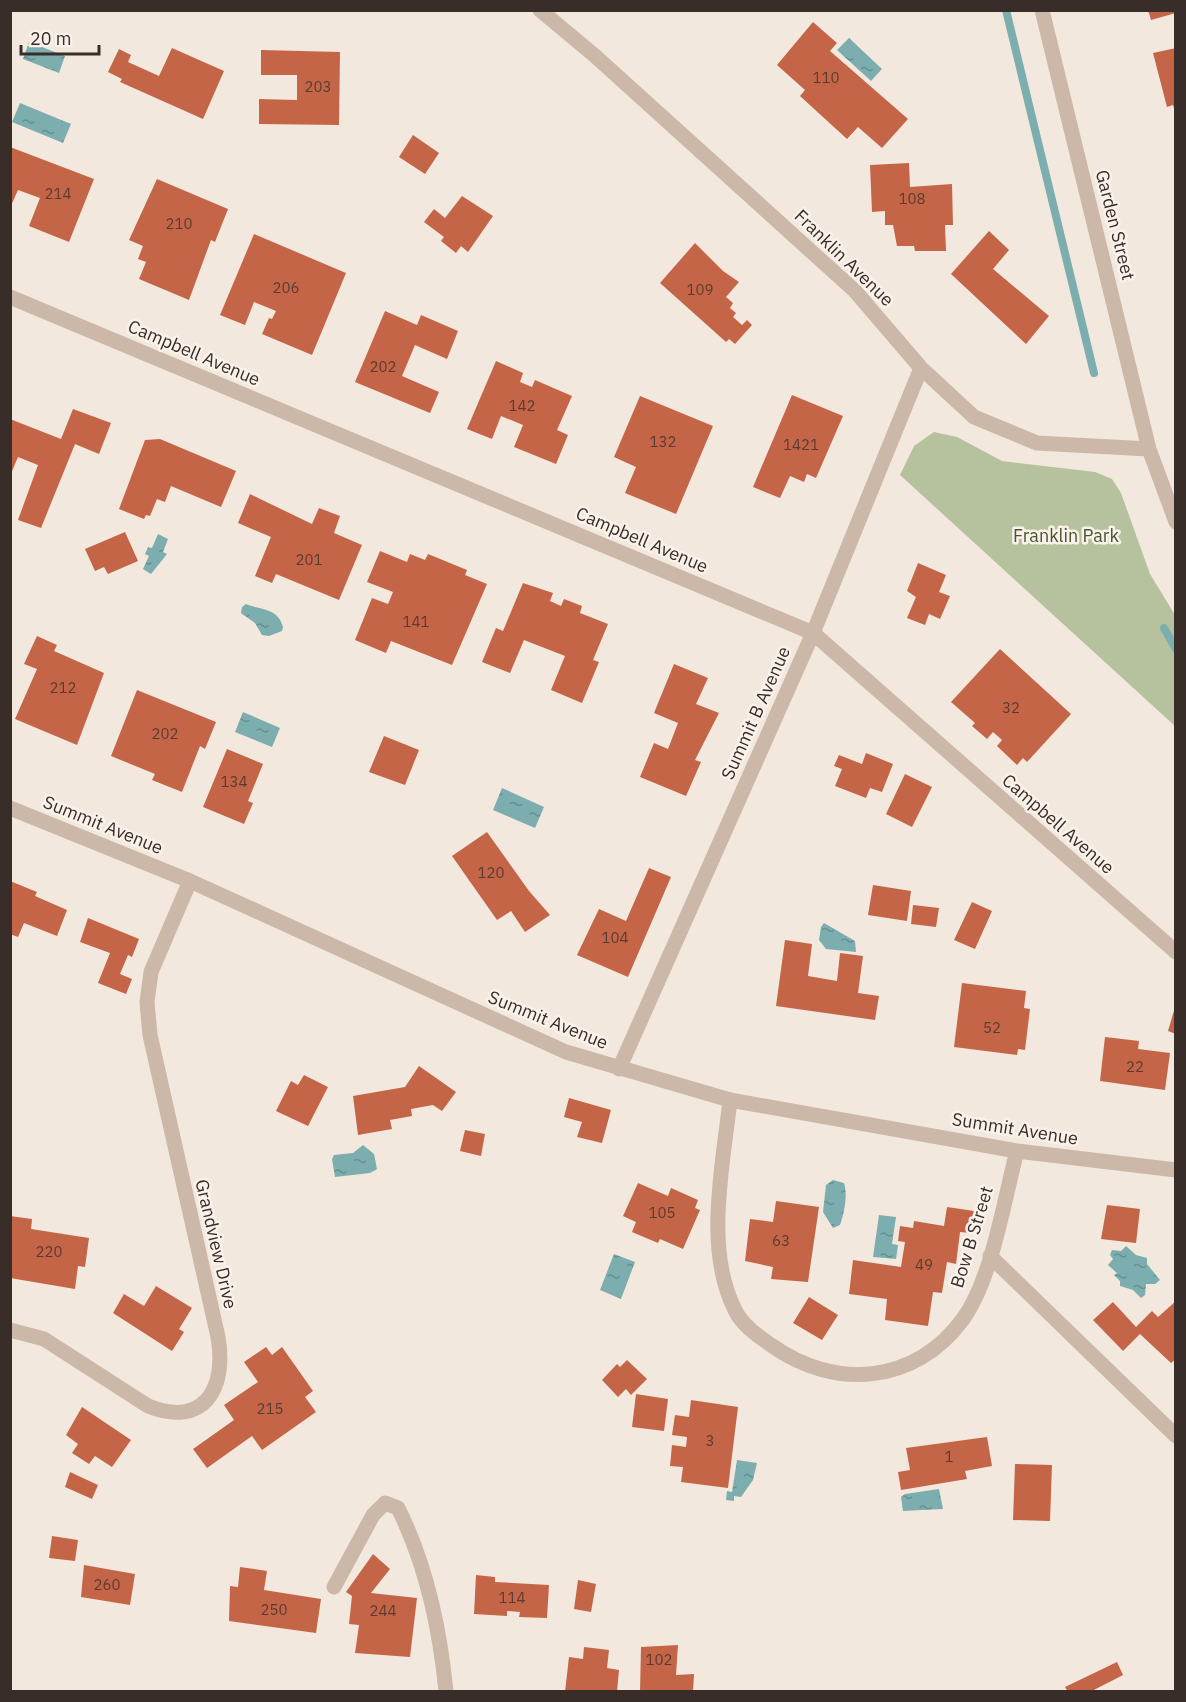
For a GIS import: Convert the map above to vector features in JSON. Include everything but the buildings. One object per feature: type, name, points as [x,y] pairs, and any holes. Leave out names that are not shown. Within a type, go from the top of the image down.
[{"type":"street","name":"Franklin Avenue","points":[[540,10],[594,55],[855,291],[921,368],[974,417],[1037,443],[1149,448]]},
{"type":"street","name":"Garden Street","points":[[1042,10],[1149,448]]},
{"type":"street","name":"Campbell Avenue","points":[[10,297],[813,633],[1176,952]]},
{"type":"street","name":"Summit B Avenue","points":[[619,1069],[813,633],[921,368]]},
{"type":"street","points":[[1149,448],[1176,522]]},
{"type":"street","name":"Summit Avenue","points":[[10,807],[190,881],[566,1052],[619,1069],[729,1100],[1017,1151],[1176,1170]]},
{"type":"street","name":"Grandview Drive","points":[[10,1330],[44,1339],[147,1406],[166,1413],[180,1414],[194,1408],[211,1396],[217,1385],[221,1371],[218,1337],[150,1035],[147,1002],[151,972],[190,881]]},
{"type":"street","name":"Bow B Street","points":[[729,1100],[718,1211],[718,1239],[725,1279],[735,1311],[750,1329],[785,1355],[807,1365],[851,1375],[874,1375],[913,1362],[944,1341],[964,1318],[979,1290],[990,1256],[1017,1151]]},
{"type":"street","points":[[990,1256],[1176,1436]]},
{"type":"street","points":[[334,1587],[373,1515],[385,1503],[398,1508],[414,1540],[442,1644],[446,1692]]},
{"type":"green space","name":"Franklin Park","points":[[934,432],[957,437],[1002,461],[1095,472],[1112,479],[1121,493],[1150,574],[1175,615],[1175,726],[900,475],[914,446]]},
{"type":"water","points":[[849,38],[882,69],[871,81],[837,50]]},
{"type":"water","points":[[29,42],[65,56],[59,73],[23,59]]},
{"type":"water","points":[[20,103],[71,124],[63,143],[12,122]]},
{"type":"water","points":[[158,534],[168,539],[163,552],[167,554],[151,574],[143,569],[149,556],[145,554],[148,547],[152,548]]},
{"type":"water","points":[[246,604],[267,610],[277,616],[283,627],[282,631],[269,636],[262,635],[255,623],[241,613],[242,607]]},
{"type":"water","points":[[243,712],[280,728],[272,747],[235,732]]},
{"type":"water","points":[[502,788],[544,807],[535,828],[493,810]]},
{"type":"water","points":[[824,923],[855,941],[856,952],[826,949],[819,940]]},
{"type":"water","points":[[363,1145],[374,1154],[377,1169],[370,1173],[335,1177],[332,1159],[334,1155],[353,1153]]},
{"type":"water","points":[[833,1180],[844,1183],[846,1193],[840,1225],[833,1228],[823,1212],[826,1185]]},
{"type":"water","points":[[879,1215],[896,1217],[892,1244],[898,1245],[896,1259],[873,1257]]},
{"type":"water","points":[[1126,1246],[1136,1255],[1147,1258],[1147,1264],[1160,1280],[1155,1284],[1146,1284],[1145,1295],[1141,1298],[1133,1290],[1120,1286],[1120,1281],[1114,1275],[1117,1273],[1108,1265],[1113,1259],[1110,1255],[1112,1250],[1121,1251]]},
{"type":"water","points":[[614,1254],[635,1262],[621,1299],[600,1290]]},
{"type":"water","points":[[737,1460],[757,1463],[753,1480],[741,1497],[734,1496],[734,1501],[726,1500],[727,1491],[732,1492]]},
{"type":"water","points":[[939,1489],[943,1509],[903,1511],[901,1497],[905,1494]]},
{"type":"waterway","points":[[1006,10],[1094,373]]},
{"type":"waterway","points":[[1164,628],[1176,649]]}]
